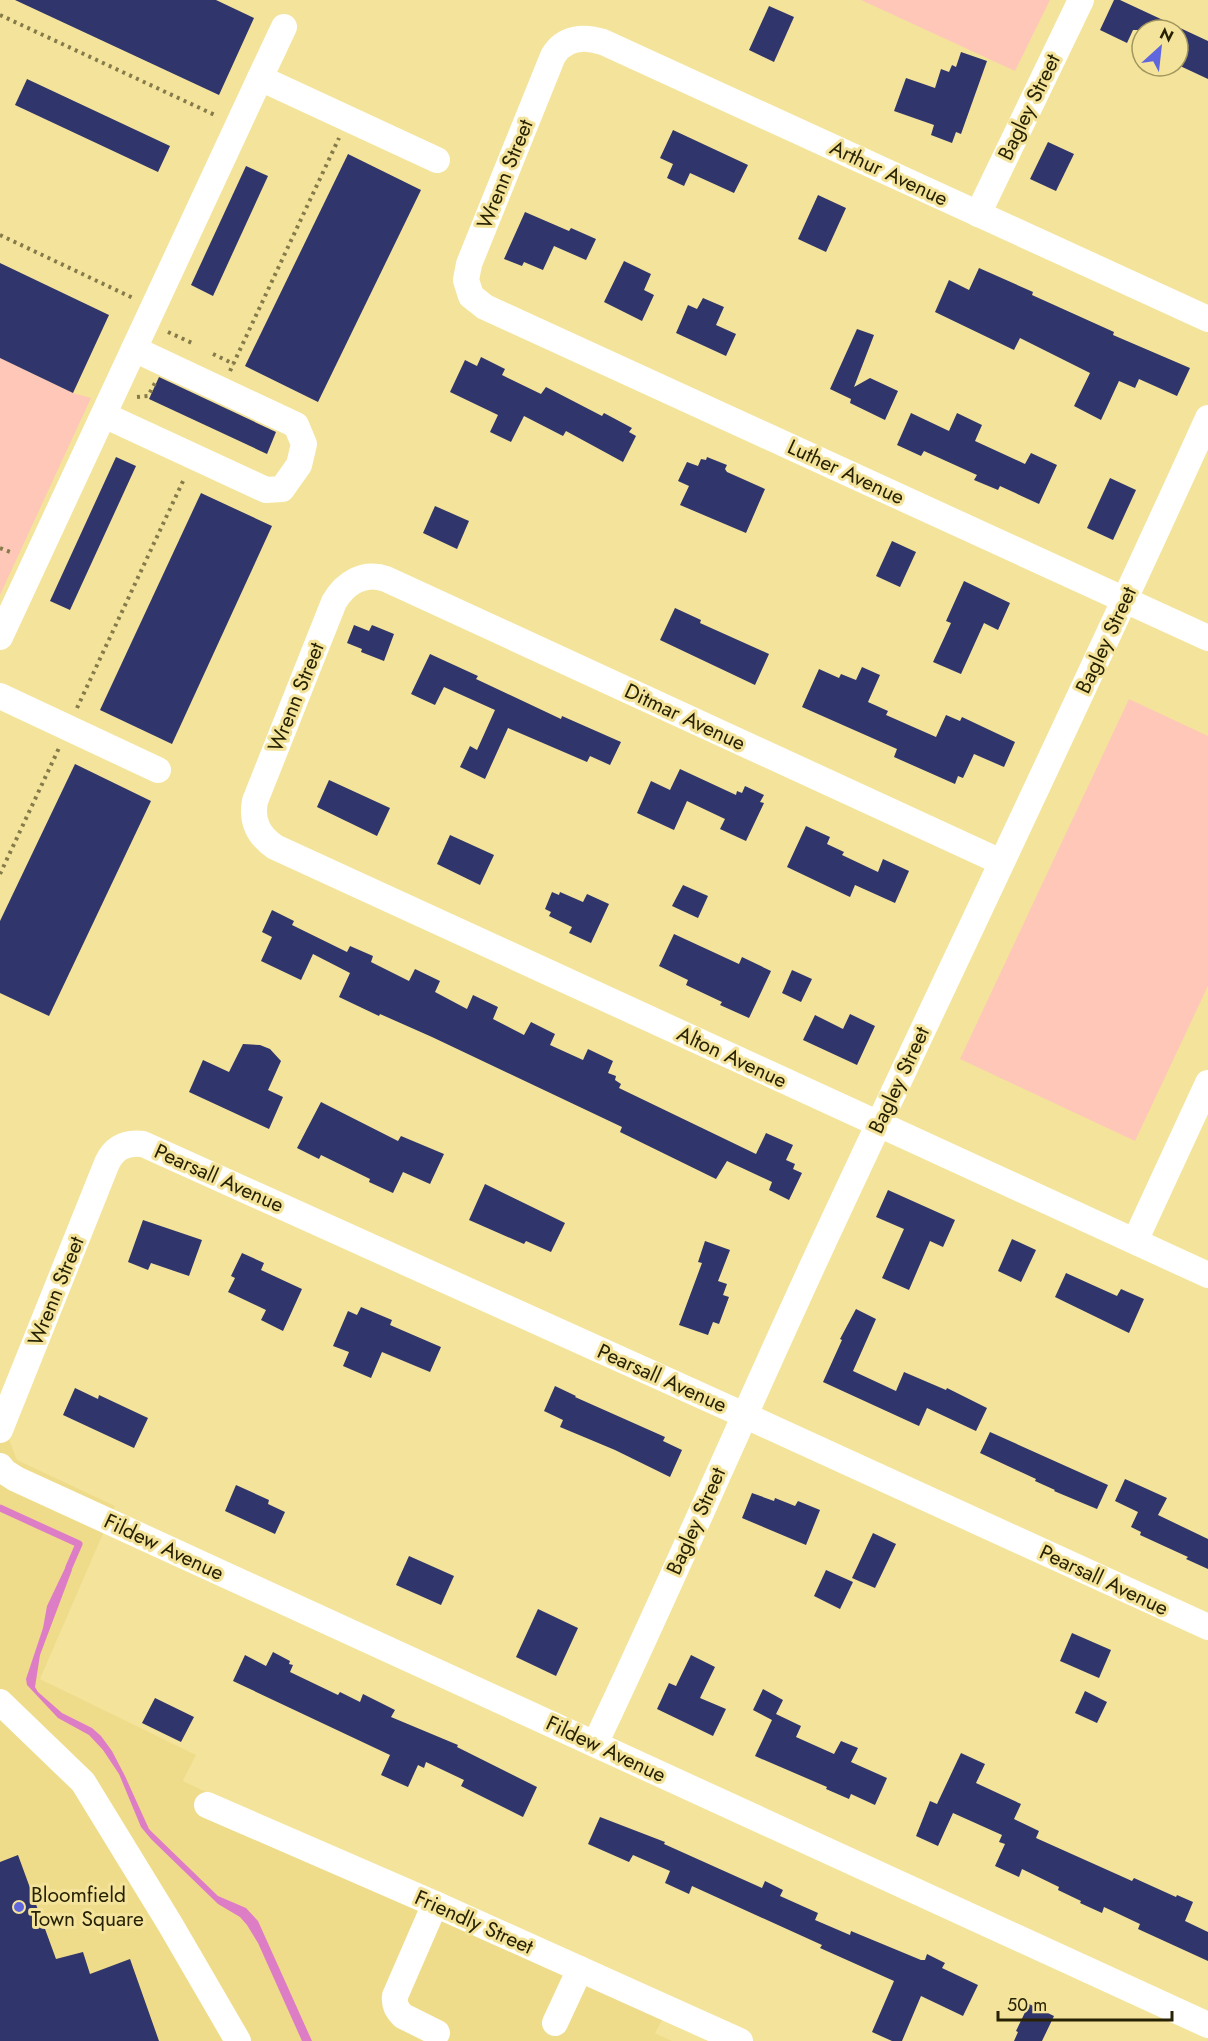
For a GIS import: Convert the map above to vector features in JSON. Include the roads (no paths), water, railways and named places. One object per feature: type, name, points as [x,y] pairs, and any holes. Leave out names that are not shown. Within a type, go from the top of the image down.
[{"type":"street","name":"Bagley Street","points":[[978,214],[1081,0]]},
{"type":"street","points":[[0,637],[284,27]]},
{"type":"street","name":"Arthur Avenue","points":[[567,42],[587,38],[603,42],[1208,319]]},
{"type":"street","name":"Wrenn Street","points":[[484,307],[474,300],[468,291],[466,280],[468,269],[553,56],[559,47],[567,42]]},
{"type":"street","points":[[261,78],[437,160]]},
{"type":"street","name":"Luther Avenue","points":[[484,307],[1208,638]]},
{"type":"street","points":[[104,415],[266,490],[282,489],[300,465],[304,444],[296,426],[134,349]]},
{"type":"street","name":"Bagley Street","points":[[595,1744],[744,1415],[1208,418]]},
{"type":"street","name":"Wrenn Street","points":[[260,834],[254,817],[255,801],[334,602],[344,587],[368,577]]},
{"type":"street","name":"Ditmar Avenue","points":[[368,577],[386,579],[1001,862]]},
{"type":"street","points":[[0,696],[158,770]]},
{"type":"street","name":"Alton Avenue","points":[[260,834],[275,847],[1208,1275]]},
{"type":"street","points":[[1135,1242],[1208,1083]]},
{"type":"street","name":"Pearsall Avenue","points":[[114,1152],[131,1143],[148,1146],[1208,1627]]},
{"type":"street","name":"Wrenn Street","points":[[0,1430],[107,1163],[114,1152]]},
{"type":"street","name":"Fildew Avenue","points":[[3,1469],[16,1479],[1208,2025]]},
{"type":"street","points":[[0,1702],[83,1782],[238,2041]]},
{"type":"street","name":"Friendly Street","points":[[207,1805],[740,2041]]},
{"type":"street","points":[[435,1904],[408,1961],[394,2002],[403,2016],[437,2033]]},
{"type":"street","points":[[555,2023],[580,1969]]},
{"type":"waterway","points":[[0,1508],[79,1544],[69,1567]]},
{"type":"place","name":"Bloomfield Town Square","points":[[19,1907]]}]
